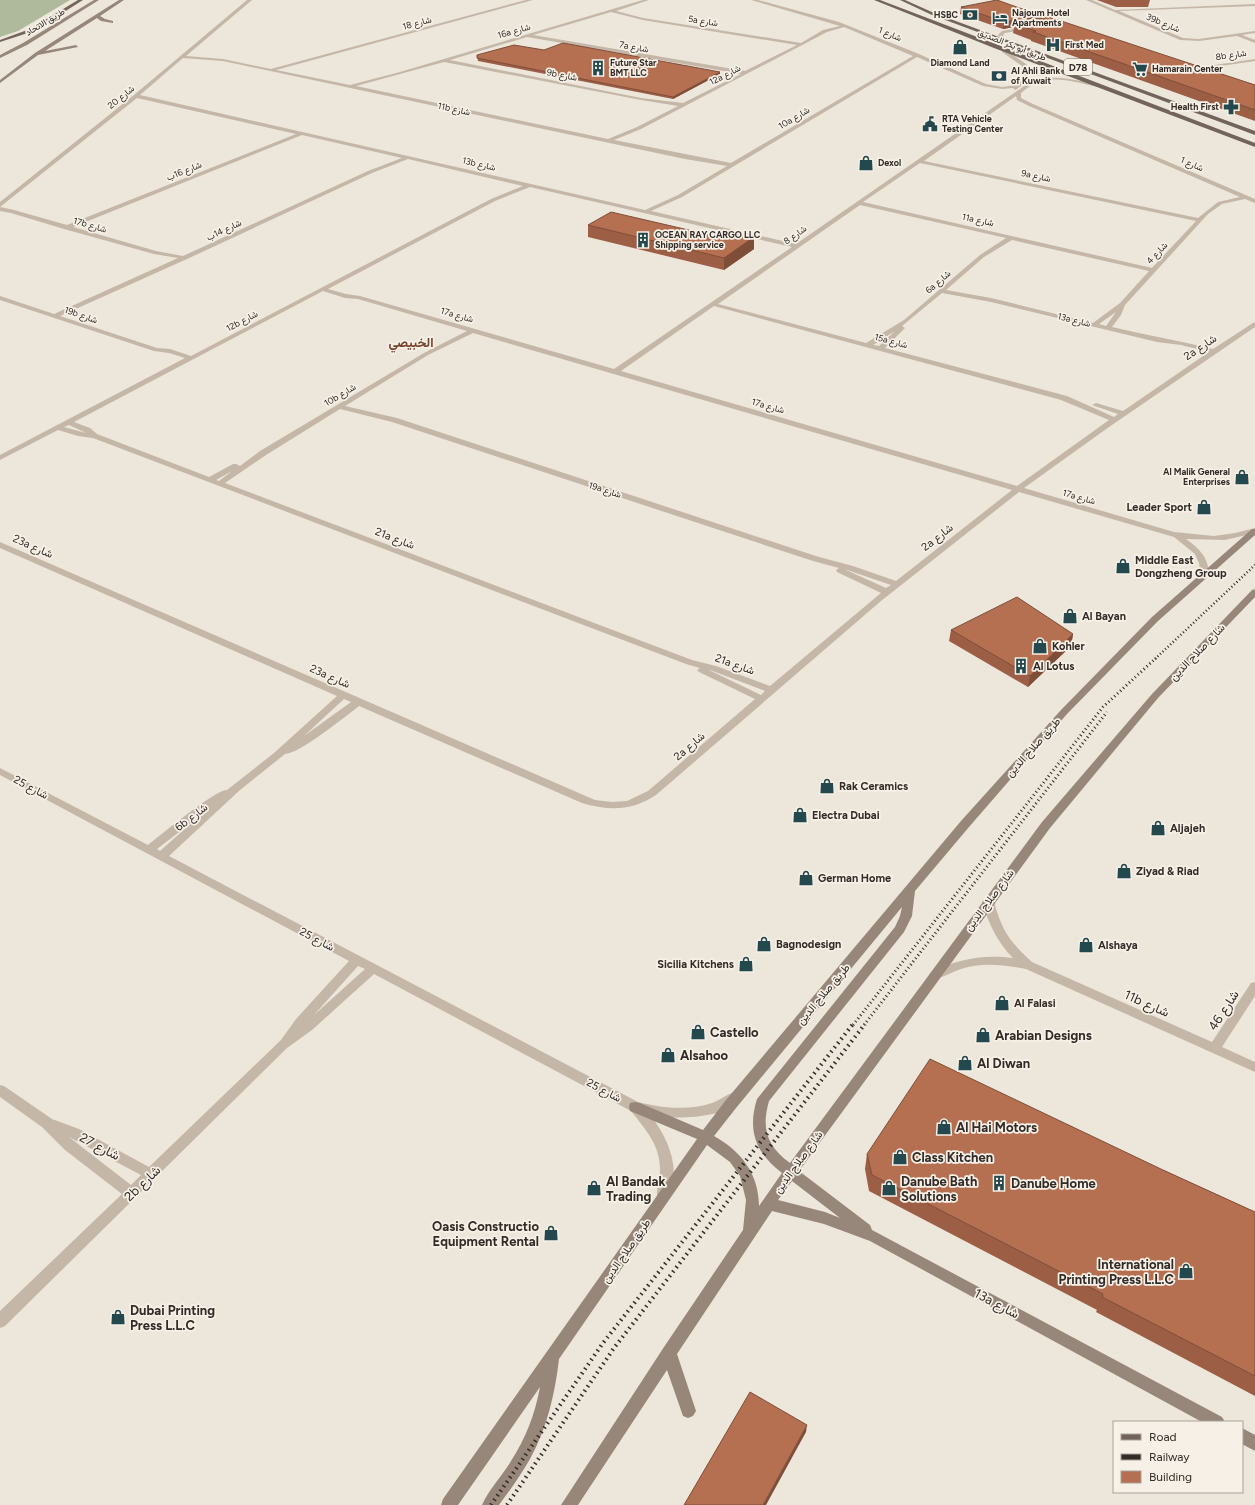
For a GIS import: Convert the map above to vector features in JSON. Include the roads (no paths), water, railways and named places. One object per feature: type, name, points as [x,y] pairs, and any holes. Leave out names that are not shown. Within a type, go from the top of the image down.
[{"type":"main road","points":[[0,40],[32,30],[81,0]]},
{"type":"main road","points":[[57,15],[87,0]]},
{"type":"main road","name":"طريق الاتحاد","points":[[0,57],[25,44],[97,0]]},
{"type":"main road","points":[[0,82],[37,54],[122,0]]},
{"type":"main road","name":"طريق أبو بكر الصديق","points":[[876,0],[1255,145]]},
{"type":"main road","name":"طريق أبو بكر الصديق","points":[[902,0],[934,14],[1255,133]]},
{"type":"main road","points":[[98,16],[103,20],[112,22]]},
{"type":"main road","points":[[37,54],[76,46]]},
{"type":"main road","name":"طريق صلاح الدين","points":[[449,1505],[705,1138],[743,1090],[1015,765],[1064,712],[1155,619],[1255,530]]},
{"type":"main road","name":"شارع صلاح الدين","points":[[750,1230],[933,976],[1046,825],[1107,751],[1175,674],[1255,592]]},
{"type":"main road","points":[[874,1236],[774,1159],[763,1145],[758,1129],[758,1114],[763,1099],[896,935],[906,916],[910,890]]},
{"type":"main road","points":[[569,1505],[750,1230],[752,1198],[749,1183],[744,1170],[735,1157],[722,1147],[705,1138],[635,1107]]},
{"type":"main road","name":"13a شارع","points":[[768,1204],[825,1218],[874,1236],[1215,1421]]},
{"type":"main road","points":[[669,1352],[688,1411]]},
{"type":"main road","points":[[490,1505],[524,1454],[539,1422],[549,1389],[552,1357]]},
{"type":"main road","points":[[1243,1437],[1255,1443]]},
{"type":"street","name":"شارع 20","points":[[0,205],[136,96],[250,0]]},
{"type":"street","name":"شارع 18","points":[[270,70],[532,0]]},
{"type":"street","points":[[634,0],[640,2]]},
{"type":"street","name":"16a شارع","points":[[349,86],[452,58],[647,0]]},
{"type":"street","name":"شارع 1","points":[[753,0],[816,16],[851,28],[984,85],[1019,89],[1018,95],[1024,102],[1255,201]]},
{"type":"street","name":"39b شارع","points":[[1088,0],[1182,38],[1199,40],[1255,32]]},
{"type":"street","points":[[1113,10],[1255,5]]},
{"type":"street","name":"5a شارع","points":[[612,11],[643,19]]},
{"type":"street","name":"5a شارع","points":[[606,13],[799,45]]},
{"type":"street","name":"12a شارع","points":[[608,141],[639,128],[828,30],[845,26]]},
{"type":"street","points":[[1004,40],[1000,35],[1004,32],[1033,27]]},
{"type":"street","name":"12a شارع","points":[[818,35],[851,28]]},
{"type":"street","name":"7a شارع","points":[[533,34],[561,42]]},
{"type":"street","name":"39b شارع","points":[[1237,35],[1255,42]]},
{"type":"street","name":"7a شارع","points":[[526,36],[746,73]]},
{"type":"street","name":"شارع 8","points":[[1004,50],[1028,71],[1028,74],[1019,89]]},
{"type":"street","name":"11b شارع","points":[[187,53],[618,143],[726,169]]},
{"type":"street","name":"10a شارع","points":[[647,211],[680,196],[917,55]]},
{"type":"street","name":"11b شارع","points":[[182,57],[223,60]]},
{"type":"street","name":"9b شارع","points":[[452,58],[480,67]]},
{"type":"street","name":"9b شارع","points":[[444,60],[641,99],[678,108]]},
{"type":"street","name":"8b شارع","points":[[1255,60],[1193,70],[1209,76],[1196,68],[1255,60]]},
{"type":"street","name":"شارع 18","points":[[278,71],[307,61]]},
{"type":"street","name":"7a شارع","points":[[704,67],[740,76]]},
{"type":"street","name":"16a شارع","points":[[357,88],[386,77]]},
{"type":"street","name":"شارع 8","points":[[615,372],[986,114],[1019,89],[1034,82],[1048,79],[1066,80],[1098,86]]},
{"type":"street","name":"13b شارع","points":[[136,96],[520,182],[796,246]]},
{"type":"street","name":"9b شارع","points":[[641,99],[684,105]]},
{"type":"street","name":"13b شارع","points":[[130,100],[158,101]]},
{"type":"street","name":"12a شارع","points":[[618,143],[639,128]]},
{"type":"street","name":"شارع 16ب","points":[[278,142],[282,138],[297,132]]},
{"type":"street","name":"شارع 16ب","points":[[66,228],[278,142],[304,133]]},
{"type":"street","name":"شارع 14ب","points":[[370,172],[399,155]]},
{"type":"street","name":"شارع 14ب","points":[[55,316],[185,258],[370,172],[409,157]]},
{"type":"street","name":"11b شارع","points":[[685,158],[732,165]]},
{"type":"street","name":"9a شارع","points":[[918,161],[1150,209],[1202,217]]},
{"type":"street","name":"12b شارع","points":[[493,200],[520,182]]},
{"type":"street","name":"12b شارع","points":[[0,458],[493,200],[530,185]]},
{"type":"street","name":"شارع 4","points":[[1202,217],[1214,201],[1233,192]]},
{"type":"street","name":"10a شارع","points":[[658,214],[680,196]]},
{"type":"street","name":"شارع 4","points":[[1094,325],[1122,304],[1202,217],[1220,203],[1246,197]]},
{"type":"street","name":"11a شارع","points":[[858,203],[1155,268]]},
{"type":"street","name":"17b شارع","points":[[0,209],[12,211],[156,253],[185,258]]},
{"type":"street","name":"17b شارع","points":[[0,214],[20,214]]},
{"type":"street","name":"شارع 16ب","points":[[74,230],[91,222],[96,217]]},
{"type":"street","name":"6a شارع","points":[[982,256],[986,250],[1002,235]]},
{"type":"street","name":"6a شارع","points":[[868,345],[906,322],[982,256],[1012,237]]},
{"type":"street","name":"17b شارع","points":[[156,253],[161,257],[176,262]]},
{"type":"street","name":"17a شارع","points":[[330,285],[352,292],[358,297]]},
{"type":"street","name":"13a شارع","points":[[947,286],[991,300]]},
{"type":"street","name":"17a شارع","points":[[322,289],[345,296],[358,297],[463,327],[1173,534],[1192,538],[1217,538],[1244,534],[1255,530]]},
{"type":"street","name":"13a شارع","points":[[941,291],[991,300],[1211,354]]},
{"type":"street","name":"19b شارع","points":[[0,298],[156,350],[170,351],[191,358]]},
{"type":"street","name":"شارع 14ب","points":[[63,318],[80,309],[86,303]]},
{"type":"street","name":"15a شارع","points":[[712,304],[1064,398],[1087,402],[1123,414]]},
{"type":"street","name":"شارع 4","points":[[1108,328],[1118,315],[1122,304]]},
{"type":"street","name":"6a شارع","points":[[881,348],[901,329],[906,322]]},
{"type":"street","name":"2a شارع","points":[[652,793],[887,592],[1018,489],[1123,414],[1255,324]]},
{"type":"street","name":"10b شارع","points":[[426,354],[439,343],[463,327]]},
{"type":"street","name":"10b شارع","points":[[219,484],[263,453],[426,354],[473,330]]},
{"type":"street","name":"19b شارع","points":[[156,350],[162,355],[182,363]]},
{"type":"street","name":"15a شارع","points":[[1064,398],[1115,420]]},
{"type":"street","name":"19a شارع","points":[[349,401],[394,420],[816,560],[850,568],[897,584]]},
{"type":"street","name":"19a شارع","points":[[340,407],[394,420]]},
{"type":"street","name":"21a شارع","points":[[68,422],[87,430],[94,436]]},
{"type":"street","name":"21a شارع","points":[[58,428],[78,434],[94,436],[689,662],[713,668],[772,690]]},
{"type":"street","name":"10b شارع","points":[[210,480],[263,453]]},
{"type":"street","name":"17a شارع","points":[[1173,534],[1195,549],[1206,566],[1205,575]]},
{"type":"street","name":"23a شارع","points":[[0,545],[599,806],[614,807],[629,805],[642,800],[652,793]]},
{"type":"street","name":"19a شارع","points":[[816,560],[887,592]]},
{"type":"street","name":"21a شارع","points":[[689,662],[708,673],[762,699]]},
{"type":"street","name":"6b شارع","points":[[162,856],[236,788],[278,755],[343,695]]},
{"type":"street","name":"6b شارع","points":[[278,755],[300,744],[358,702]]},
{"type":"street","name":"شارع 25","points":[[0,771],[635,1107],[654,1112],[674,1114],[694,1112],[731,1100],[743,1090]]},
{"type":"street","name":"6b شارع","points":[[149,850],[212,802],[236,788]]},
{"type":"street","name":"11b شارع","points":[[988,902],[1000,936],[1011,951],[1028,965]]},
{"type":"street","name":"2b شارع","points":[[283,1045],[300,1022],[357,959]]},
{"type":"street","name":"11b شارع","points":[[933,976],[953,966],[976,960],[1002,960],[1028,965],[1255,1067]]},
{"type":"street","name":"2b شارع","points":[[0,1321],[283,1045],[308,1026],[373,969]]},
{"type":"street","name":"شارع 46","points":[[1214,1048],[1255,986]]},
{"type":"street","name":"شارع 27","points":[[0,1090],[47,1122],[70,1146],[131,1193]]},
{"type":"street","name":"شارع 25","points":[[635,1107],[649,1122],[660,1139],[666,1158],[667,1179],[662,1199]]},
{"type":"street","name":"شارع 27","points":[[47,1122],[74,1133],[151,1174]]},
{"type":"railway","points":[[1155,659],[1255,565]]},
{"type":"railway","points":[[853,1025],[1103,707],[1156,658]]},
{"type":"railway","points":[[864,1025],[1107,712]]},
{"type":"railway","points":[[491,1505],[603,1343],[853,1024]]},
{"type":"railway","points":[[507,1505],[614,1348],[865,1024]]},
{"type":"place","name":"HSBC","points":[[970,15]]},
{"type":"place","name":"Najoum Hotel Apartments","points":[[1000,18]]},
{"type":"place","name":"First Med","points":[[1053,45]]},
{"type":"place","name":"Diamond Land","points":[[960,47]]},
{"type":"place","name":"Future Star BMT LLC","points":[[598,68]]},
{"type":"place","name":"Hamarain Center","points":[[1140,69]]},
{"type":"place","name":"Al Ahli Bank of Kuwait","points":[[999,76]]},
{"type":"place","name":"Health First","points":[[1231,107]]},
{"type":"place","name":"RTA Vehicle Testing Center","points":[[930,124]]},
{"type":"place","name":"Dexol","points":[[866,163]]},
{"type":"place","name":"OCEAN RAY CARGO LLC Shipping service","points":[[643,240]]},
{"type":"place","name":"Al Malik General Enterprises","points":[[1242,477]]},
{"type":"place","name":"Leader Sport","points":[[1204,507]]},
{"type":"place","name":"Middle East Dongzheng Group","points":[[1123,566]]},
{"type":"place","name":"Al Bayan","points":[[1070,616]]},
{"type":"place","name":"Kohler","points":[[1040,646]]},
{"type":"place","name":"Al Lotus","points":[[1021,666]]},
{"type":"place","name":"Rak Ceramics","points":[[827,786]]},
{"type":"place","name":"Electra Dubai","points":[[800,815]]},
{"type":"place","name":"Aljajeh","points":[[1158,828]]},
{"type":"place","name":"Ziyad & Riad","points":[[1124,871]]},
{"type":"place","name":"German Home","points":[[806,878]]},
{"type":"place","name":"Bagnodesign","points":[[764,944]]},
{"type":"place","name":"Alshaya","points":[[1086,945]]},
{"type":"place","name":"Sicilia Kitchens","points":[[746,964]]},
{"type":"place","name":"Al Falasi","points":[[1002,1003]]},
{"type":"place","name":"Castello","points":[[698,1032]]},
{"type":"place","name":"Arabian Designs","points":[[983,1035]]},
{"type":"place","name":"Alsahoo","points":[[668,1055]]},
{"type":"place","name":"Al Diwan","points":[[965,1063]]},
{"type":"place","name":"Al Hai Motors","points":[[944,1127]]},
{"type":"place","name":"Class Kitchen","points":[[900,1157]]},
{"type":"place","name":"Danube Home","points":[[999,1183]]},
{"type":"place","name":"Al Bandak Trading","points":[[594,1188]]},
{"type":"place","name":"Danube Bath Solutions","points":[[889,1188]]},
{"type":"place","name":"Oasis Constructio Equipment Rental","points":[[551,1233]]},
{"type":"place","name":"International Printing Press L.L.C","points":[[1186,1271]]},
{"type":"place","name":"Dubai Printing Press L.L.C","points":[[118,1317]]},
{"type":"district","name":"الخبيصي","points":[[411,342]]}]
